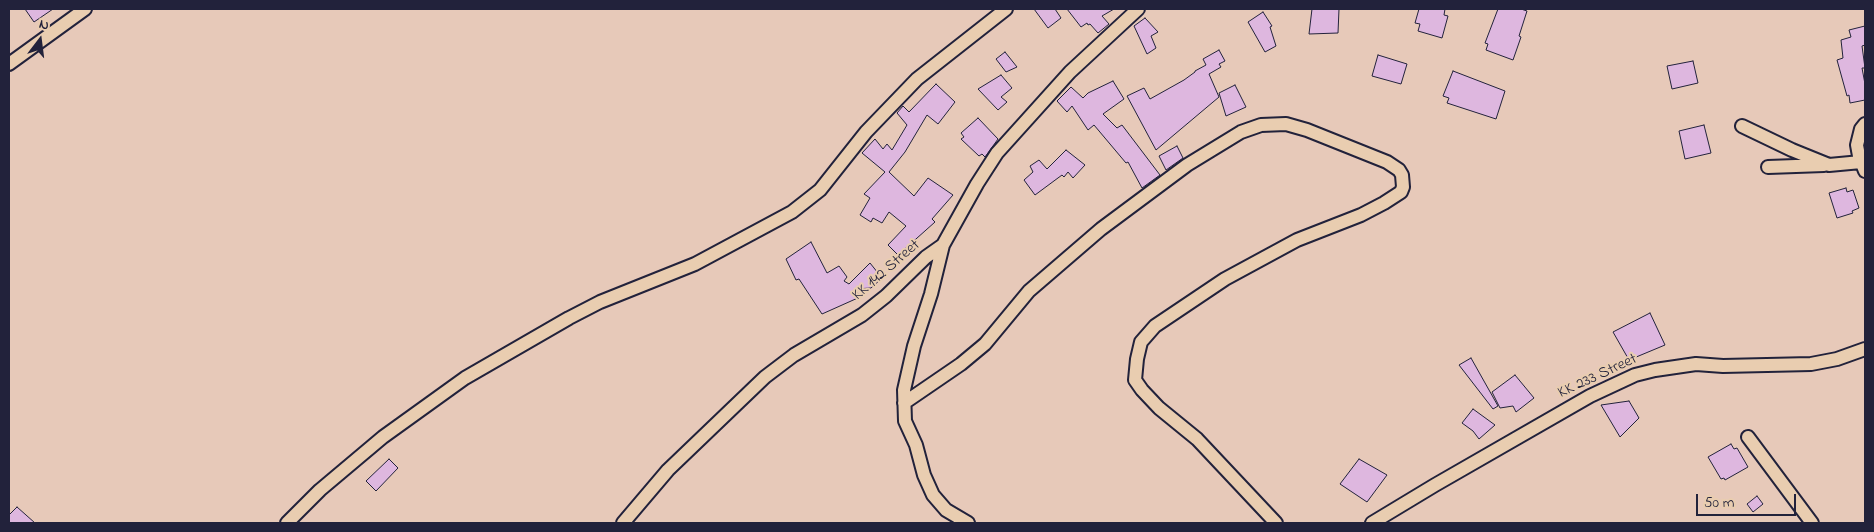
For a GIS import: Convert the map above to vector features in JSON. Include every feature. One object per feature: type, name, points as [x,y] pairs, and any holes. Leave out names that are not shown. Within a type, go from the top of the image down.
[{"type":"street","points":[[9,64],[85,9]]},
{"type":"street","points":[[287,523],[320,490],[383,437],[464,378],[592,306],[695,264],[792,212],[820,190],[866,132],[917,79],[1006,9]]},
{"type":"street","name":"KK 142 Street","points":[[623,523],[668,470],[765,377],[794,355],[862,316],[886,296],[926,257],[943,245],[977,184],[1001,147],[1070,72],[1138,9]]},
{"type":"street","points":[[904,403],[961,364],[985,344],[1028,291],[1101,229],[1187,165],[1241,132],[1261,125],[1286,124],[1307,130],[1387,162],[1399,170],[1402,175],[1403,186],[1401,192],[1361,215],[1297,240],[1226,279],[1155,326],[1141,342],[1135,380],[1159,408],[1197,439],[1276,523]]},
{"type":"street","points":[[1768,167],[1863,166],[1857,145],[1861,129],[1865,124]]},
{"type":"street","points":[[1742,126],[1829,165]]},
{"type":"street","points":[[943,245],[931,294],[914,346],[904,390],[905,422],[916,445],[924,475],[933,495],[946,510],[968,523]]},
{"type":"street","name":"KK 233 Street","points":[[1372,523],[1434,485],[1590,396],[1635,375],[1696,364],[1723,366],[1811,364],[1837,359],[1865,349]]},
{"type":"street","points":[[1748,437],[1812,523]]},
{"type":"building","points":[[25,9],[53,9],[34,22]]},
{"type":"building","points":[[1034,9],[1055,9],[1061,18],[1048,28]]},
{"type":"building","points":[[1067,9],[1114,9],[1102,16],[1109,24],[1098,33],[1090,24],[1088,25],[1087,23],[1081,27]]},
{"type":"building","points":[[1312,9],[1339,9],[1338,33],[1309,34]]},
{"type":"building","points":[[1419,9],[1445,9],[1444,15],[1448,16],[1442,38],[1418,31],[1420,24],[1415,23]]},
{"type":"building","points":[[1498,9],[1521,9],[1527,11],[1513,60],[1486,50],[1488,44],[1485,43]]},
{"type":"building","points":[[1263,12],[1272,26],[1270,27],[1276,46],[1265,52],[1248,22]]},
{"type":"building","points":[[1145,18],[1158,32],[1151,36],[1156,48],[1147,54],[1134,26]]},
{"type":"building","points":[[1865,26],[1865,45],[1862,46],[1865,68],[1862,68],[1865,100],[1850,103],[1837,60],[1843,58],[1841,40],[1851,37],[1849,30]]},
{"type":"building","points":[[1219,50],[1225,61],[1219,64],[1221,67],[1209,74],[1219,97],[1156,150],[1127,96],[1144,88],[1150,99],[1206,65],[1203,59]]},
{"type":"building","points":[[1005,52],[1017,67],[1006,72],[996,59]]},
{"type":"building","points":[[1378,55],[1407,64],[1401,84],[1372,76]]},
{"type":"building","points":[[1693,61],[1698,83],[1672,89],[1667,66]]},
{"type":"building","points":[[1453,71],[1505,91],[1496,119],[1447,103],[1449,98],[1443,96]]},
{"type":"building","points":[[1001,75],[1012,88],[1001,97],[1007,102],[998,110],[978,89]]},
{"type":"building","points":[[1113,81],[1124,99],[1103,114],[1117,128],[1122,125],[1160,175],[1142,188],[1128,162],[1126,163],[1094,125],[1088,130],[1072,106],[1067,112],[1057,101],[1071,87],[1083,98],[1088,93]]},
{"type":"building","points":[[936,84],[955,102],[938,124],[927,115],[905,152],[889,172],[914,196],[928,178],[953,195],[932,219],[935,222],[898,255],[888,245],[906,226],[889,212],[882,223],[873,218],[871,222],[860,215],[870,198],[864,194],[885,172],[862,153],[875,139],[883,149],[887,144],[892,150],[907,125],[897,113],[903,106],[909,112]]},
{"type":"building","points":[[1235,85],[1246,107],[1226,116],[1219,93]]},
{"type":"building","points":[[978,118],[998,139],[985,157],[982,154],[979,156],[961,139],[964,137],[961,133]]},
{"type":"building","points":[[1704,125],[1711,153],[1685,159],[1679,131]]},
{"type":"building","points":[[1177,146],[1183,158],[1166,170],[1159,156]]},
{"type":"building","points":[[1066,150],[1085,165],[1073,178],[1068,172],[1064,177],[1062,175],[1035,195],[1024,180],[1033,172],[1030,166],[1039,160],[1047,169]]},
{"type":"building","points":[[1846,188],[1847,192],[1853,190],[1859,208],[1852,211],[1853,213],[1837,218],[1829,193]]},
{"type":"building","points":[[811,242],[827,273],[839,266],[847,277],[844,281],[849,284],[870,263],[882,278],[871,288],[855,289],[860,297],[822,314],[799,279],[796,280],[786,259]]},
{"type":"building","points":[[1650,313],[1665,345],[1629,360],[1613,332]]},
{"type":"building","points":[[1471,358],[1498,406],[1493,409],[1459,365]]},
{"type":"building","points":[[1515,375],[1534,398],[1516,412],[1513,406],[1500,408],[1492,392]]},
{"type":"building","points":[[1629,401],[1639,418],[1620,437],[1601,405]]},
{"type":"building","points":[[1473,409],[1495,425],[1479,439],[1473,431],[1462,423]]},
{"type":"building","points":[[1731,444],[1734,449],[1737,448],[1748,467],[1725,480],[1724,478],[1721,479],[1708,457]]},
{"type":"building","points":[[389,459],[398,468],[376,491],[366,481]]},
{"type":"building","points":[[1359,459],[1387,475],[1367,502],[1340,484]]},
{"type":"building","points":[[1757,496],[1763,504],[1753,512],[1747,504]]},
{"type":"building","points":[[17,507],[35,523],[9,523],[9,515]]}]
